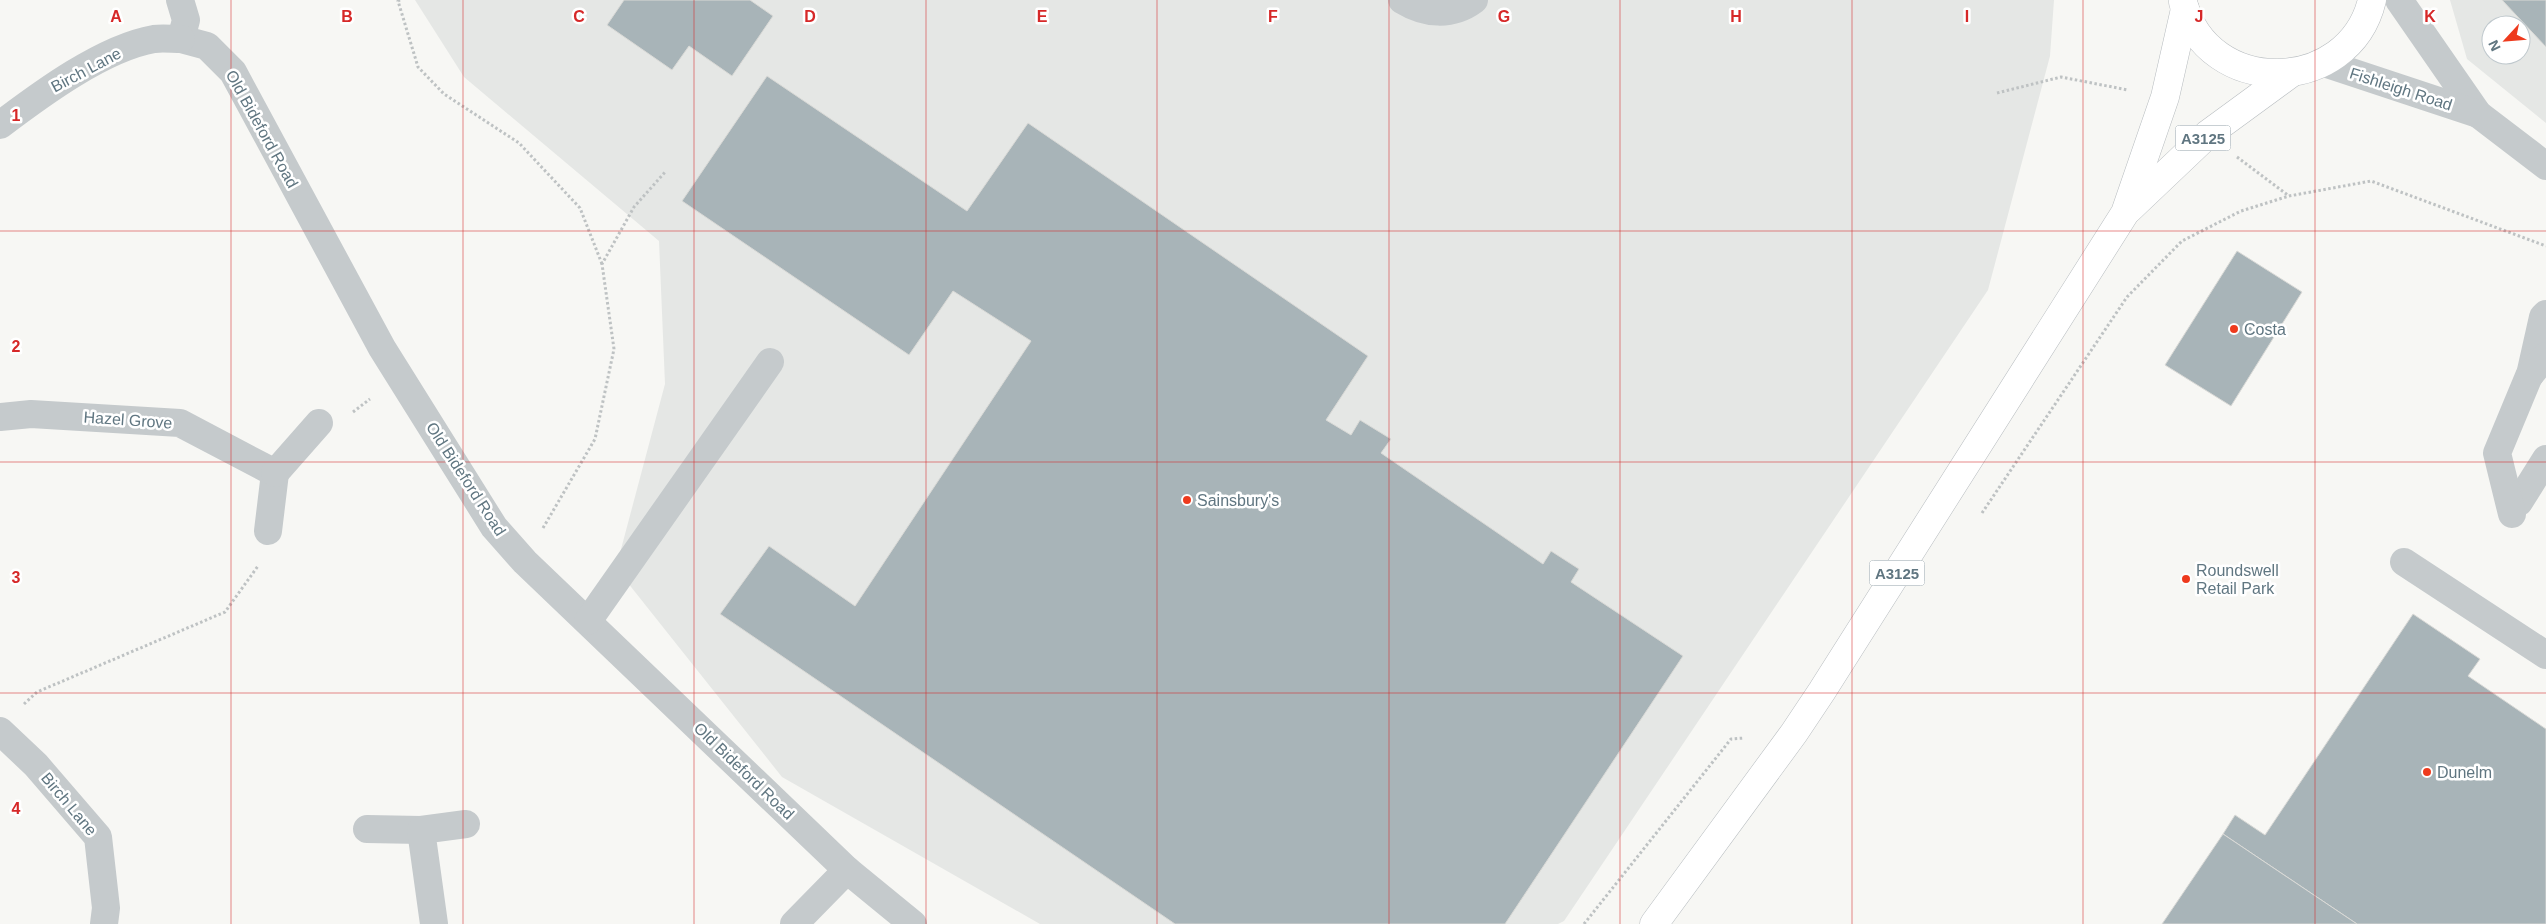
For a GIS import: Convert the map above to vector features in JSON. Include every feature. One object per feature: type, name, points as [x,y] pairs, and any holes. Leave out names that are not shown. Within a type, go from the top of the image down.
[{"type":"main road","points":[[2183,5],[2200,38],[2226,60],[2257,72],[2290,74],[2324,63],[2352,41],[2369,14],[2372,0]]},
{"type":"main road","name":"A3125","points":[[1654,924],[1794,733],[2125,212],[2165,97],[2183,5]]},
{"type":"main road","name":"A3125","points":[[2125,212],[2208,134],[2290,74]]},
{"type":"street","points":[[180,0],[186,20],[181,40]]},
{"type":"street","points":[[1402,0],[1417,9],[1441,13],[1465,7],[1474,0]]},
{"type":"street","name":"Fishleigh Road","points":[[2399,0],[2478,114],[2546,166]]},
{"type":"street","name":"Birch Lane","points":[[0,125],[44,92],[112,53],[154,39],[181,40]]},
{"type":"street","name":"Old Bideford Road","points":[[181,40],[207,46],[233,72],[378,340],[494,527],[526,562],[847,870],[913,924]]},
{"type":"street","name":"Fishleigh Road","points":[[2324,63],[2478,114]]},
{"type":"street","points":[[2546,314],[2543,317],[2538,366],[2497,453],[2515,508],[2546,459]]},
{"type":"street","points":[[588,621],[770,362]]},
{"type":"street","name":"Hazel Grove","points":[[0,416],[31,414],[180,423],[275,473]]},
{"type":"street","points":[[268,531],[275,473],[319,423]]},
{"type":"street","points":[[2404,562],[2546,655]]},
{"type":"street","name":"Birch Lane","points":[[0,731],[36,765],[98,837],[106,908],[104,924]]},
{"type":"street","points":[[367,829],[421,830],[466,824]]},
{"type":"street","points":[[421,830],[434,924]]},
{"type":"street","points":[[794,924],[847,870]]},
{"type":"path","points":[[400,0],[398,1],[418,67],[444,94],[519,143],[580,208],[602,264],[614,349],[595,438],[526,562]]},
{"type":"path","points":[[602,264],[634,206],[666,171]]},
{"type":"path","points":[[1976,521],[2127,297],[2182,241],[2241,211],[2288,196],[2371,181],[2546,246]]},
{"type":"path","points":[[347,416],[400,377]]},
{"type":"path","points":[[22,705],[37,692],[225,612],[261,561]]},
{"type":"path","points":[[1584,924],[1679,802],[1731,739],[1794,733]]},
{"type":"shaded area","name":"Sainsbury's","points":[[415,0],[2054,0],[2050,56],[1988,290],[1564,921],[1558,924],[1040,924],[782,777],[616,568],[665,384],[659,241],[464,77]]},
{"type":"shaded area","points":[[2450,0],[2546,0],[2546,123],[2467,59]]},
{"type":"building","points":[[624,0],[750,0],[773,16],[732,76],[689,46],[672,70],[607,25]]},
{"type":"building","points":[[2502,0],[2546,0],[2546,47],[2531,31],[2531,15],[2516,15]]},
{"type":"building","name":"Sainsbury's","points":[[767,76],[967,211],[1028,123],[1368,356],[1326,420],[1351,435],[1360,420],[1391,439],[1381,453],[1543,564],[1551,551],[1579,569],[1571,582],[1683,656],[1505,924],[1175,924],[720,614],[769,546],[855,606],[1031,341],[953,291],[909,355],[682,201]]},
{"type":"building","name":"Costa","points":[[2237,251],[2302,292],[2231,406],[2165,365]]},
{"type":"building","name":"Dunelm","points":[[2413,614],[2480,659],[2468,676],[2546,729],[2546,924],[2357,924],[2223,834],[2235,815],[2265,835]]},
{"type":"building","points":[[2223,834],[2357,924],[2162,924]]},
{"type":"place","name":"Costa","points":[[2234,329]]},
{"type":"place","name":"Sainsbury's","points":[[1187,500]]},
{"type":"place","name":"Roundswell Retail Park","points":[[2186,579]]},
{"type":"place","name":"Dunelm","points":[[2427,772]]}]
